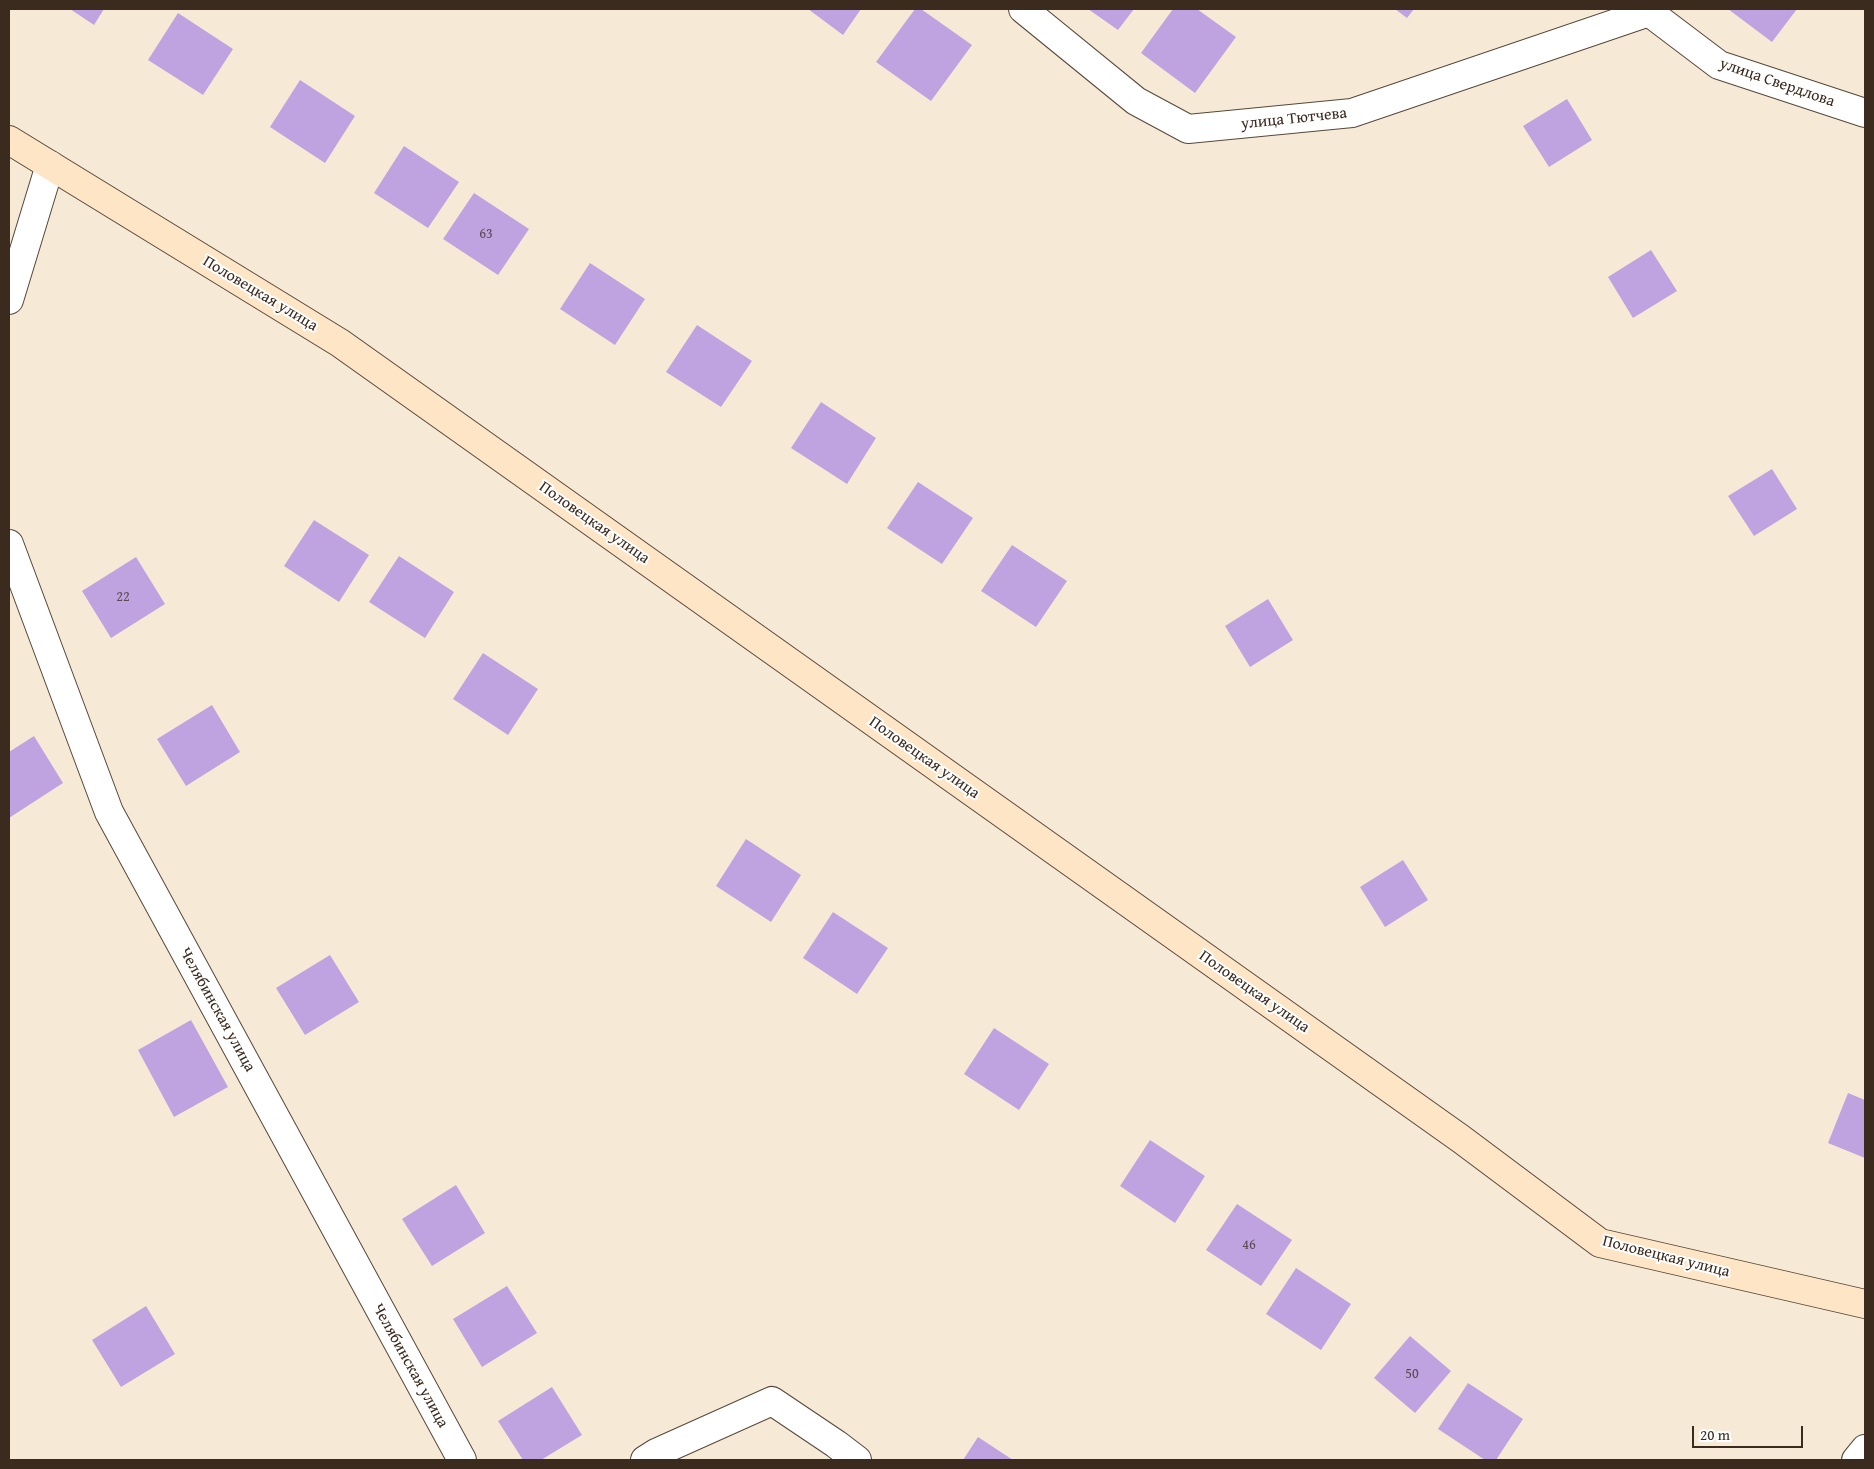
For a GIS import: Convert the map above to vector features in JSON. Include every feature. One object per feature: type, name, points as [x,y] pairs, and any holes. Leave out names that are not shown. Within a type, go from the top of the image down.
[{"type":"street","name":"улица Тютчева","points":[[1023,9],[1136,100],[1188,130],[1352,113],[1647,10]]},
{"type":"street","name":"улица Свердлова","points":[[1647,10],[1718,65],[1865,113]]},
{"type":"street","name":"Половецкая улица","points":[[9,140],[340,343],[1461,1139],[1600,1243],[1865,1304]]},
{"type":"street","points":[[9,300],[50,165]]},
{"type":"street","name":"Челябинская улица","points":[[9,544],[108,812],[462,1460]]},
{"type":"street","points":[[653,1458],[772,1401],[857,1460]]},
{"type":"street","points":[[1856,1460],[1865,1449]]},
{"type":"building","points":[[70,9],[104,9],[94,25]]},
{"type":"building","points":[[808,9],[861,9],[843,35]]},
{"type":"building","points":[[915,9],[921,9],[972,45],[931,101],[876,62]]},
{"type":"building","points":[[1088,9],[1134,9],[1118,30]]},
{"type":"building","points":[[1173,9],[1197,9],[1236,37],[1195,93],[1141,53]]},
{"type":"building","points":[[1395,9],[1414,9],[1407,18]]},
{"type":"building","points":[[1728,9],[1797,9],[1772,42]]},
{"type":"building","points":[[178,13],[233,49],[203,95],[148,60]]},
{"type":"building","points":[[300,80],[355,116],[325,163],[270,127]]},
{"type":"building","points":[[1567,99],[1592,140],[1549,167],[1523,126]]},
{"type":"building","points":[[404,146],[459,182],[428,228],[374,193]]},
{"type":"building","points":[[474,193],[529,229],[498,275],[443,239]]},
{"type":"building","points":[[1651,250],[1677,291],[1633,318],[1608,277]]},
{"type":"building","points":[[590,263],[645,299],[615,345],[560,309]]},
{"type":"building","points":[[697,325],[752,361],[721,407],[666,372]]},
{"type":"building","points":[[821,402],[876,438],[847,484],[791,448]]},
{"type":"building","points":[[1772,469],[1797,509],[1754,536],[1728,496]]},
{"type":"building","points":[[918,482],[973,518],[942,564],[887,528]]},
{"type":"building","points":[[314,520],[369,555],[339,602],[284,566]]},
{"type":"building","points":[[1012,545],[1067,581],[1036,627],[981,591]]},
{"type":"building","points":[[399,556],[454,592],[425,638],[369,602]]},
{"type":"building","points":[[136,557],[165,604],[111,638],[82,591]]},
{"type":"building","points":[[1268,599],[1293,640],[1250,667],[1225,626]]},
{"type":"building","points":[[483,653],[538,689],[508,735],[453,699]]},
{"type":"building","points":[[212,705],[240,752],[186,786],[157,739]]},
{"type":"building","points":[[34,736],[63,783],[9,818],[9,752]]},
{"type":"building","points":[[746,839],[801,875],[771,922],[716,886]]},
{"type":"building","points":[[1403,860],[1428,900],[1385,927],[1360,887]]},
{"type":"building","points":[[833,912],[888,948],[857,994],[803,958]]},
{"type":"building","points":[[330,955],[359,1002],[305,1035],[276,988]]},
{"type":"building","points":[[191,1020],[228,1087],[174,1117],[138,1050]]},
{"type":"building","points":[[994,1028],[1049,1064],[1019,1110],[964,1074]]},
{"type":"building","points":[[1848,1093],[1865,1100],[1865,1158],[1828,1143]]},
{"type":"building","points":[[1150,1140],[1205,1176],[1175,1223],[1120,1186]]},
{"type":"building","points":[[456,1185],[485,1233],[432,1266],[402,1219]]},
{"type":"building","points":[[1237,1204],[1292,1240],[1261,1286],[1206,1250]]},
{"type":"building","points":[[1296,1268],[1351,1304],[1321,1350],[1266,1314]]},
{"type":"building","points":[[507,1286],[537,1333],[482,1367],[453,1319]]},
{"type":"building","points":[[146,1306],[175,1354],[121,1387],[92,1340]]},
{"type":"building","points":[[1410,1336],[1451,1371],[1415,1413],[1374,1378]]},
{"type":"building","points":[[1468,1383],[1523,1419],[1496,1460],[1485,1460],[1438,1429]]},
{"type":"building","points":[[552,1387],[582,1435],[541,1460],[523,1460],[498,1421]]},
{"type":"building","points":[[978,1437],[1013,1460],[963,1460]]}]
